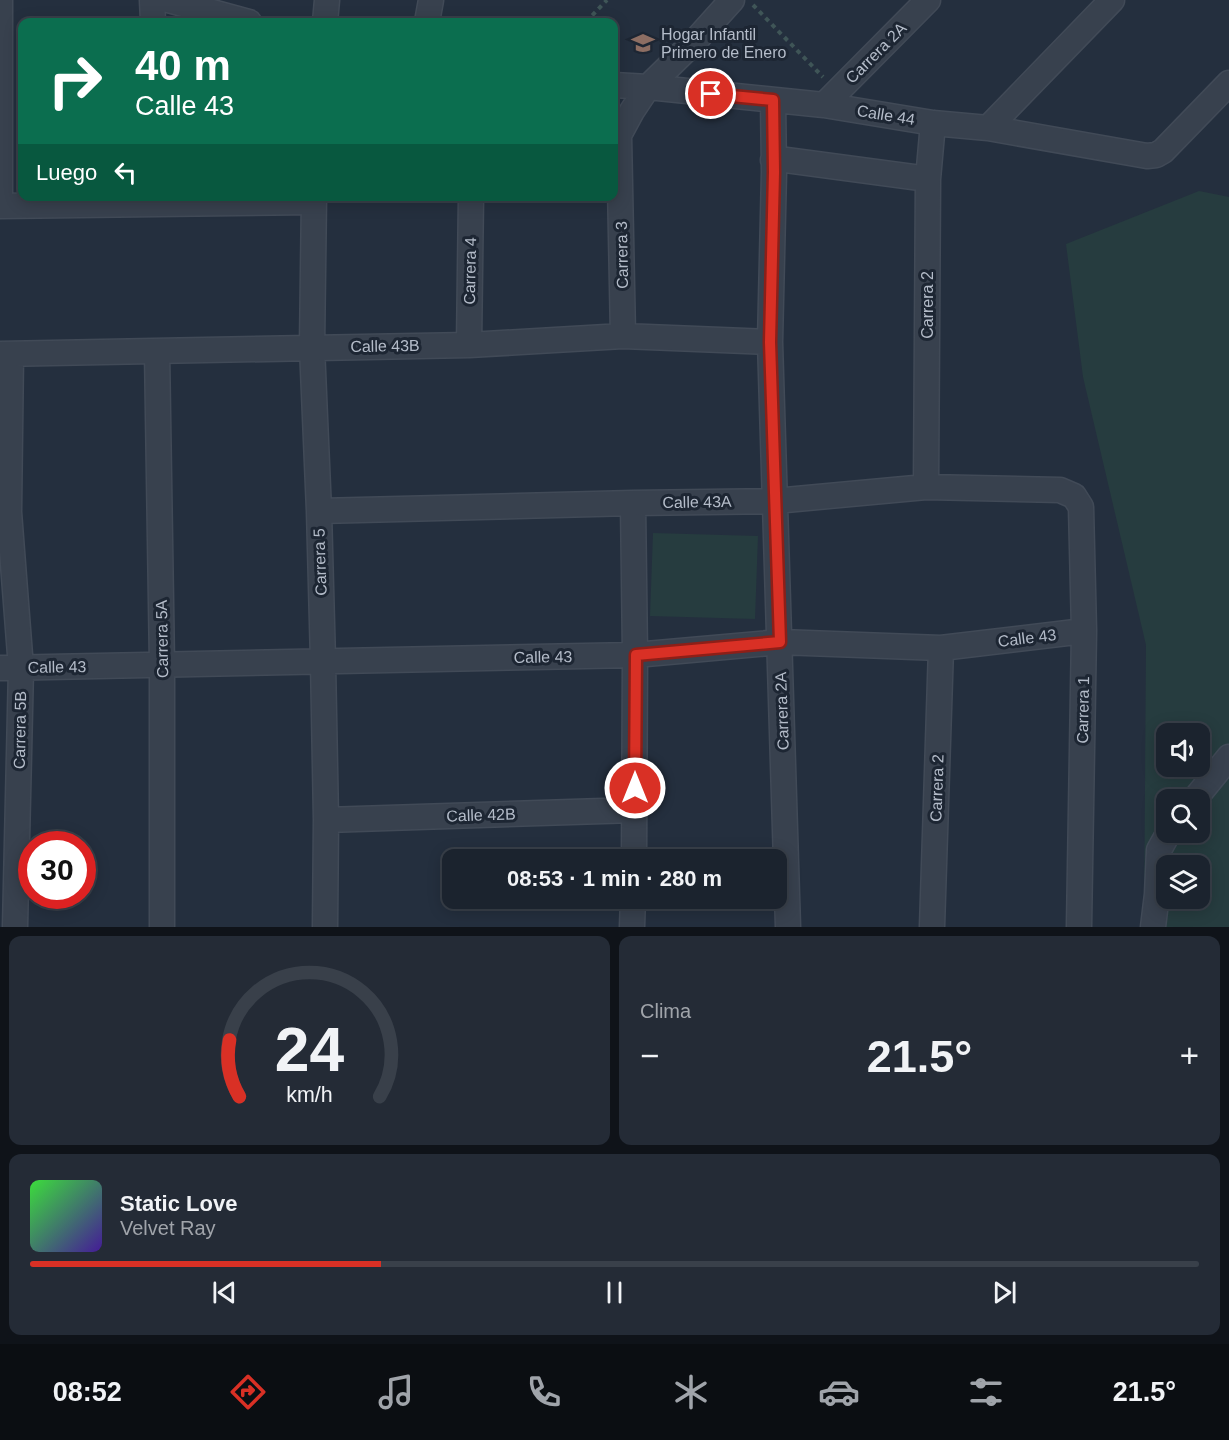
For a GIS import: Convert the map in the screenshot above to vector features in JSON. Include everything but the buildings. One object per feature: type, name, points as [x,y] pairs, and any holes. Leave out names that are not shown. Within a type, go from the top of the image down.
[{"type":"street","points":[[0,0],[0,206],[130,201]]},
{"type":"street","points":[[152,0],[153,18]]},
{"type":"street","points":[[168,0],[224,7],[242,18]]},
{"type":"street","points":[[325,18],[327,0]]},
{"type":"street","points":[[428,18],[431,0]]},
{"type":"street","name":"Carrera 3","points":[[618,132],[648,87],[696,40],[732,0]]},
{"type":"street","name":"Carrera 2A","points":[[831,98],[928,0]]},
{"type":"street","points":[[988,128],[1112,0]]},
{"type":"street","name":"Calle 44","points":[[618,85],[773,100],[831,98],[933,123],[988,128],[1148,156],[1163,151],[1229,83]]},
{"type":"street","name":"Carrera 2A","points":[[773,100],[774,172],[770,342],[789,927]]},
{"type":"street","name":"Carrera 2","points":[[926,487],[928,179],[933,123]]},
{"type":"street","points":[[773,160],[928,179]]},
{"type":"street","name":"Carrera 3","points":[[618,192],[623,336]]},
{"type":"street","name":"Carrera 5","points":[[314,201],[312,347],[323,661],[326,820],[325,927]]},
{"type":"street","name":"Carrera 4","points":[[469,345],[471,201]]},
{"type":"street","name":"Calle 43B","points":[[5,354],[469,345],[623,336],[770,342]]},
{"type":"street","name":"Carrera 5A","points":[[157,351],[162,665],[162,927]]},
{"type":"street","name":"Carrera 5B","points":[[5,354],[5,512],[11,668],[9,808],[15,927]]},
{"type":"street","name":"Calle 43A","points":[[319,512],[775,501],[926,487],[1060,490],[1074,496]]},
{"type":"street","name":"Carrera 1","points":[[1074,496],[1081,507],[1084,631],[1079,927]]},
{"type":"street","points":[[633,503],[636,655],[634,849]]},
{"type":"street","name":"Calle 43","points":[[11,668],[636,655],[780,642],[941,648],[1084,631]]},
{"type":"street","name":"Carrera 2","points":[[932,927],[941,648]]},
{"type":"street","points":[[1203,789],[1229,757]]},
{"type":"street","name":"Calle 42B","points":[[326,820],[635,810]]},
{"type":"street","points":[[1153,927],[1159,850],[1163,843]]},
{"type":"street","points":[[632,927],[633,909]]},
{"type":"path","points":[[590,18],[607,0]]},
{"type":"path","points":[[753,0],[751,3],[831,98]]},
{"type":"green space","points":[[1199,191],[1229,197],[1229,927],[1144,927],[1146,645],[1083,377],[1066,244]]},
{"type":"green space","points":[[653,533],[758,536],[755,619],[650,616]]},
{"type":"place","name":"Hogar Infantil Primero de Enero","points":[[643,43]]},
{"type":"route","points":[[635,788],[636,655],[780,642],[770,342],[774,172],[773,100],[711,94]]}]
